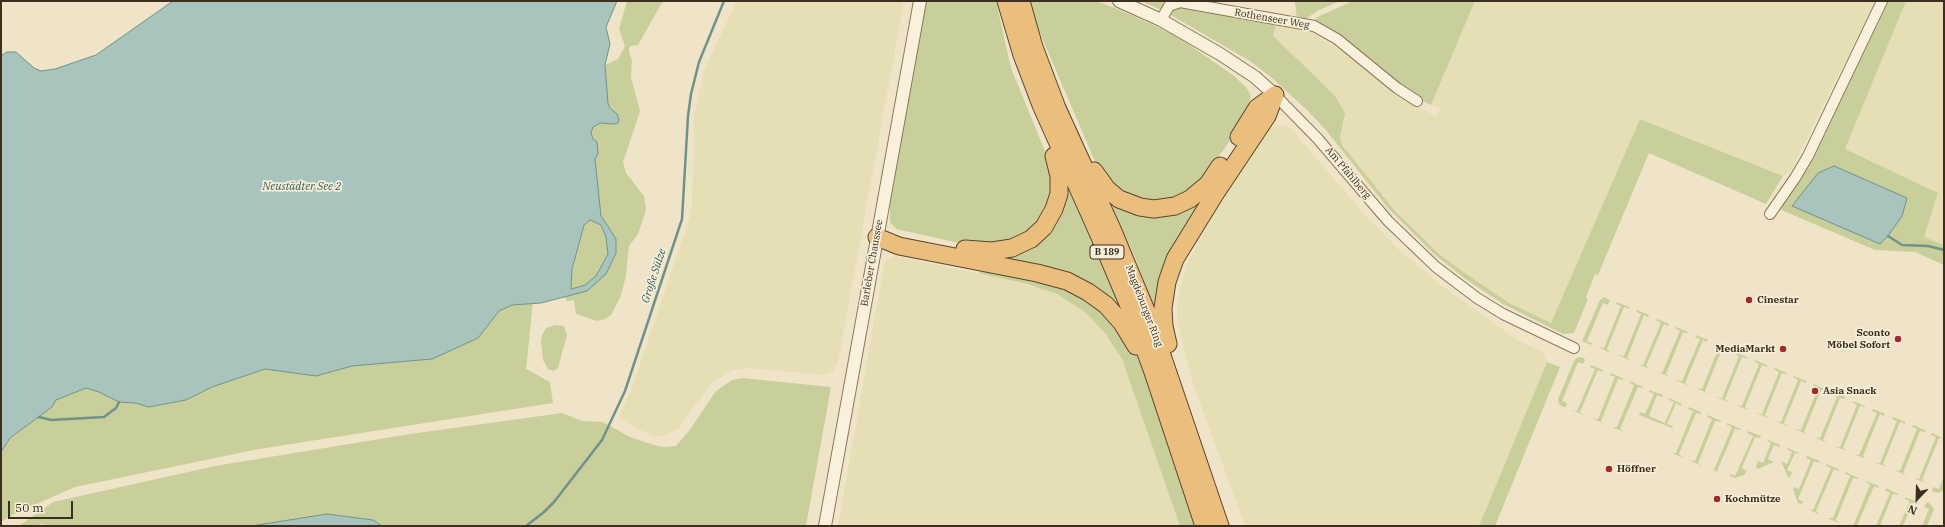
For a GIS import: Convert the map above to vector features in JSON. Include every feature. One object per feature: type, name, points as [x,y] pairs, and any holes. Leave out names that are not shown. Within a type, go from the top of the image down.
[{"type":"highway","name":"Magdeburger Ring","points":[[1014,3],[1022,55],[1040,105],[1116,272],[1142,341],[1172,404],[1220,526]]},
{"type":"highway","name":"Magdeburger Ring","points":[[1014,3],[1065,127],[1135,282],[1172,404],[1204,526]]},
{"type":"highway","points":[[877,237],[899,246],[1052,276],[1067,281],[1088,292],[1106,306],[1126,329],[1139,354],[1153,393],[1172,404],[1184,394],[1168,347],[1163,317],[1164,299],[1170,272],[1184,241],[1267,116],[1275,95]]},
{"type":"highway","points":[[1065,127],[1076,136],[1096,177],[1113,194],[1126,202],[1140,207],[1160,208],[1183,203],[1208,184],[1258,108],[1275,95]]},
{"type":"highway","points":[[877,237],[902,236],[949,246],[992,251],[1012,248],[1031,239],[1051,217],[1056,204],[1059,186],[1059,176],[1056,162],[1037,116],[1040,105]]},
{"type":"street","name":"Barleber Chaussee","points":[[825,526],[920,1]]},
{"type":"street","name":"Am Pfahlberg","points":[[1119,1],[1161,20],[1220,54],[1255,77],[1318,139],[1388,221],[1436,267],[1463,288],[1497,310],[1574,348]]},
{"type":"street","points":[[1770,214],[1808,156],[1882,1]]},
{"type":"street","name":"Rothenseer Weg","points":[[1161,20],[1170,5],[1180,2],[1314,26],[1332,35],[1397,88],[1417,101]]},
{"type":"shaded area","points":[[737,1],[904,1],[838,362],[833,371],[823,375],[748,368],[733,370],[711,383],[678,429],[663,436],[653,436],[634,427],[619,416],[632,388],[689,220],[692,207],[694,117],[704,70]]},
{"type":"shaded area","points":[[1475,1],[1875,1],[1791,170],[1783,176],[1640,119],[1551,324],[1509,303],[1459,269],[1439,254],[1395,211],[1342,145],[1340,135],[1345,119],[1335,96],[1273,36],[1276,24],[1312,33],[1341,51],[1395,94],[1437,117],[1440,108],[1431,105]]},
{"type":"shaded area","points":[[1906,1],[1944,1],[1944,245],[1924,237],[1938,193],[1844,149]]},
{"type":"shaded area","points":[[1276,125],[1285,126],[1292,130],[1361,210],[1398,249],[1442,286],[1519,341],[1543,352],[1547,362],[1479,526],[1245,526],[1191,378],[1178,326],[1177,310],[1180,287],[1187,264],[1227,189],[1267,131]]},
{"type":"shaded area","points":[[896,256],[1004,279],[1049,291],[1065,298],[1085,312],[1105,333],[1122,359],[1180,526],[838,526],[884,265],[887,260]]},
{"type":"green space","points":[[627,1],[663,1],[638,45],[630,46],[629,51],[632,61],[631,77],[640,111],[623,162],[626,173],[644,196],[646,210],[638,234],[629,246],[626,276],[620,298],[611,315],[605,319],[597,321],[576,314],[574,300],[567,301],[565,296],[587,291],[616,253],[601,216],[595,159],[597,154],[591,133],[593,127],[600,123],[614,124],[618,123],[619,120],[608,103],[605,65],[618,59],[625,46],[619,29]]},
{"type":"green space","points":[[926,1],[996,1],[1011,68],[1051,166],[1052,198],[1036,226],[1016,240],[968,245],[896,229],[890,222],[890,201]]},
{"type":"green space","points":[[1031,1],[1096,1],[1120,10],[1164,30],[1187,43],[1234,76],[1246,87],[1251,96],[1246,114],[1225,148],[1200,180],[1187,192],[1174,198],[1155,201],[1126,196],[1099,171],[1040,33],[1031,9]]},
{"type":"green space","points":[[1141,1],[1167,1],[1162,8],[1159,9]]},
{"type":"green space","points":[[1295,1],[1340,1],[1317,11],[1306,19],[1297,21]]},
{"type":"green space","points":[[1353,1],[1475,1],[1431,105],[1408,94],[1312,23],[1317,17]]},
{"type":"green space","points":[[1887,1],[1906,1],[1845,149],[1938,193],[1924,237],[1944,245],[1944,265],[1915,252],[1875,250],[1779,209],[1805,171]]},
{"type":"green space","points":[[1179,6],[1276,24],[1273,36],[1335,96],[1345,114],[1340,137],[1342,145],[1395,211],[1439,254],[1459,269],[1509,303],[1551,323],[1640,119],[1783,176],[1766,204],[1649,153],[1598,275],[1595,274],[1586,297],[1588,299],[1574,333],[1563,334],[1503,304],[1464,278],[1433,253],[1388,208],[1325,129],[1306,109],[1272,78],[1250,61],[1169,14],[1170,11]]},
{"type":"green space","points":[[1064,180],[1100,257],[1123,312],[1106,301],[957,252],[1022,249]]},
{"type":"green space","points":[[1209,189],[1191,222],[1157,313],[1135,257],[1110,201],[1135,210]]},
{"type":"green space","points":[[590,220],[601,225],[606,237],[608,254],[596,276],[585,285],[571,289],[572,269],[584,225]]},
{"type":"green space","points":[[999,269],[1048,278],[1095,300],[1133,347],[1143,370],[1194,526],[1180,526],[1122,359],[1105,333],[1085,312],[1057,294],[1027,284],[977,273]]},
{"type":"green space","points":[[1604,297],[1610,300],[1608,305],[1603,303],[1587,341],[1592,343],[1592,345],[1582,341],[1600,300]]},
{"type":"green space","points":[[533,302],[526,369],[550,382],[553,403],[259,449],[75,487],[12,515],[1,522],[1,452],[10,438],[52,407],[56,400],[86,388],[99,392],[119,402],[135,403],[149,407],[186,400],[212,387],[265,369],[316,376],[352,366],[432,359],[478,338],[499,311],[512,305]]},
{"type":"green space","points":[[1617,302],[1629,307],[1629,309],[1624,307],[1607,349],[1611,353],[1598,347],[1604,348],[1621,306],[1616,304]]},
{"type":"green space","points":[[1637,310],[1649,315],[1648,317],[1644,315],[1627,358],[1631,361],[1618,355],[1624,356],[1641,314],[1636,312]]},
{"type":"green space","points":[[1657,319],[1669,324],[1668,326],[1664,324],[1646,366],[1650,369],[1637,364],[1643,365],[1661,323],[1656,320]]},
{"type":"green space","points":[[555,325],[564,326],[567,335],[558,368],[554,371],[548,369],[543,360],[541,342],[542,335],[546,328]]},
{"type":"green space","points":[[1676,327],[1688,332],[1683,332],[1666,374],[1670,377],[1657,372],[1662,373],[1680,331],[1675,328]]},
{"type":"green space","points":[[1696,335],[1708,340],[1707,342],[1703,340],[1685,383],[1689,386],[1676,380],[1682,381],[1700,339],[1695,337]]},
{"type":"green space","points":[[1715,343],[1727,348],[1727,350],[1722,349],[1705,391],[1709,394],[1696,388],[1702,389],[1719,347],[1714,345]]},
{"type":"green space","points":[[1735,352],[1747,357],[1747,359],[1742,357],[1725,399],[1729,402],[1716,397],[1722,398],[1739,356],[1734,353]]},
{"type":"green space","points":[[1579,357],[1584,358],[1585,360],[1583,364],[1578,362],[1562,401],[1567,403],[1566,407],[1563,407],[1559,404],[1558,399],[1575,359]]},
{"type":"green space","points":[[1755,360],[1767,365],[1767,367],[1762,365],[1745,407],[1749,410],[1736,405],[1742,406],[1759,364],[1754,361]]},
{"type":"green space","points":[[1547,362],[1560,367],[1495,526],[1479,526]]},
{"type":"green space","points":[[1591,365],[1603,370],[1602,372],[1598,370],[1580,412],[1584,415],[1572,410],[1577,411],[1595,369],[1590,367]]},
{"type":"green space","points":[[1775,368],[1787,373],[1787,375],[1782,373],[1765,415],[1769,418],[1756,413],[1762,414],[1779,372],[1774,369]]},
{"type":"green space","points":[[1611,373],[1624,379],[1618,379],[1601,421],[1605,424],[1592,418],[1598,419],[1615,377],[1610,375]]},
{"type":"green space","points":[[1794,376],[1806,381],[1806,383],[1801,381],[1784,423],[1788,426],[1775,421],[1781,422],[1798,380],[1793,377]]},
{"type":"green space","points":[[742,378],[831,387],[806,526],[382,526],[373,520],[327,514],[251,526],[53,526],[41,524],[40,526],[19,526],[53,502],[215,466],[410,434],[562,413],[582,421],[603,422],[630,437],[654,445],[664,447],[676,446],[689,431],[716,391],[732,380]]},
{"type":"green space","points":[[1630,381],[1643,387],[1638,387],[1620,429],[1624,432],[1612,427],[1617,427],[1634,385],[1630,383]]},
{"type":"green space","points":[[1814,384],[1826,391],[1821,390],[1804,432],[1808,435],[1795,429],[1801,430],[1818,388],[1813,386]]},
{"type":"green space","points":[[1649,390],[1663,395],[1662,397],[1657,395],[1649,416],[1665,423],[1674,402],[1669,400],[1669,398],[1682,404],[1681,406],[1676,403],[1667,424],[1673,426],[1672,428],[1639,415],[1640,412],[1645,414],[1654,394],[1649,392]]},
{"type":"green space","points":[[1833,392],[1845,397],[1845,399],[1840,398],[1823,440],[1827,443],[1814,437],[1820,438],[1837,397],[1832,394]]},
{"type":"green space","points":[[1853,401],[1865,407],[1860,406],[1843,448],[1847,451],[1834,446],[1840,447],[1857,405],[1852,402]]},
{"type":"green space","points":[[1689,407],[1701,412],[1701,414],[1696,413],[1679,454],[1683,458],[1670,452],[1676,453],[1693,411],[1688,409]]},
{"type":"green space","points":[[1873,409],[1885,414],[1884,416],[1880,414],[1863,456],[1866,459],[1853,454],[1859,455],[1877,413],[1872,411]]},
{"type":"green space","points":[[1708,415],[1721,421],[1715,421],[1698,463],[1702,466],[1689,460],[1695,461],[1712,419],[1707,417]]},
{"type":"green space","points":[[1893,417],[1905,422],[1905,424],[1900,422],[1883,464],[1887,467],[1874,462],[1880,463],[1897,421],[1892,419]]},
{"type":"green space","points":[[1727,423],[1741,429],[1735,429],[1717,471],[1722,474],[1709,468],[1714,470],[1732,427],[1727,425]]},
{"type":"green space","points":[[1913,425],[1925,430],[1925,432],[1920,431],[1903,473],[1907,476],[1894,470],[1900,471],[1917,429],[1912,427]]},
{"type":"green space","points":[[1748,431],[1761,436],[1760,438],[1755,437],[1742,468],[1747,471],[1744,475],[1735,478],[1730,476],[1730,474],[1735,476],[1753,436],[1747,433]]},
{"type":"green space","points":[[1932,433],[1944,439],[1939,438],[1922,480],[1926,483],[1913,478],[1919,479],[1936,437],[1931,435]]},
{"type":"green space","points":[[1768,440],[1780,445],[1780,447],[1774,445],[1768,459],[1774,462],[1758,469],[1756,467],[1758,461],[1763,463],[1771,443],[1767,441]]},
{"type":"green space","points":[[1788,448],[1799,453],[1795,453],[1787,470],[1792,472],[1790,477],[1788,477],[1781,461],[1787,464],[1792,452],[1787,449]]},
{"type":"green space","points":[[1807,456],[1820,461],[1819,463],[1814,461],[1798,499],[1803,502],[1802,504],[1798,503],[1793,490],[1794,487],[1799,489],[1811,460],[1806,458]]},
{"type":"green space","points":[[1826,464],[1839,469],[1838,471],[1834,469],[1816,511],[1820,515],[1808,509],[1813,510],[1831,468],[1826,466]]},
{"type":"green space","points":[[1846,472],[1858,479],[1853,478],[1836,520],[1839,523],[1827,518],[1833,518],[1850,476],[1845,474]]},
{"type":"green space","points":[[1944,476],[1943,491],[1938,493],[1932,491],[1933,487],[1939,489]]},
{"type":"green space","points":[[1866,481],[1879,486],[1878,488],[1874,486],[1857,526],[1853,526],[1870,485]]},
{"type":"green space","points":[[1886,488],[1898,495],[1893,494],[1880,526],[1876,526],[1890,493],[1885,490]]},
{"type":"green space","points":[[1905,497],[1918,502],[1917,504],[1913,502],[1903,526],[1899,526],[1910,501],[1905,499]]},
{"type":"green space","points":[[1928,502],[1934,510],[1927,526],[1922,526],[1929,509],[1924,507]]},
{"type":"water","name":"Neustädter See 2","points":[[173,1],[617,1],[606,27],[610,44],[605,65],[608,103],[610,108],[617,114],[619,120],[618,123],[614,124],[600,123],[593,127],[591,133],[593,139],[597,142],[598,154],[595,159],[601,216],[616,239],[616,253],[606,274],[587,291],[541,303],[512,305],[499,311],[478,338],[432,359],[352,366],[316,376],[265,369],[212,387],[186,400],[149,407],[135,403],[119,402],[99,392],[86,388],[56,400],[52,407],[10,438],[1,452],[1,56],[7,52],[16,52],[34,68],[41,71],[55,69],[96,55]],"holes":[[[590,220],[601,225],[606,237],[608,254],[596,276],[585,285],[571,289],[572,269],[584,225]]]},
{"type":"water","points":[[1834,166],[1907,198],[1902,216],[1888,236],[1880,244],[1792,206],[1818,173]]},
{"type":"water","points":[[327,514],[373,520],[382,526],[251,526]]},
{"type":"waterway","name":"Große Sülze","points":[[526,526],[554,502],[602,440],[625,391],[682,219],[688,116],[691,94],[699,62],[724,1]]},
{"type":"waterway","points":[[1888,236],[1902,245],[1928,246],[1944,250]]},
{"type":"waterway","points":[[39,417],[51,420],[104,417],[116,408],[119,402]]},
{"type":"place","name":"Cinestar","points":[[1749,300]]},
{"type":"place","name":"Sconto Möbel Sofort","points":[[1898,339]]},
{"type":"place","name":"MediaMarkt","points":[[1783,349]]},
{"type":"place","name":"Asia Snack","points":[[1815,391]]},
{"type":"place","name":"Höffner","points":[[1609,469]]},
{"type":"place","name":"Kochmütze","points":[[1717,499]]}]
